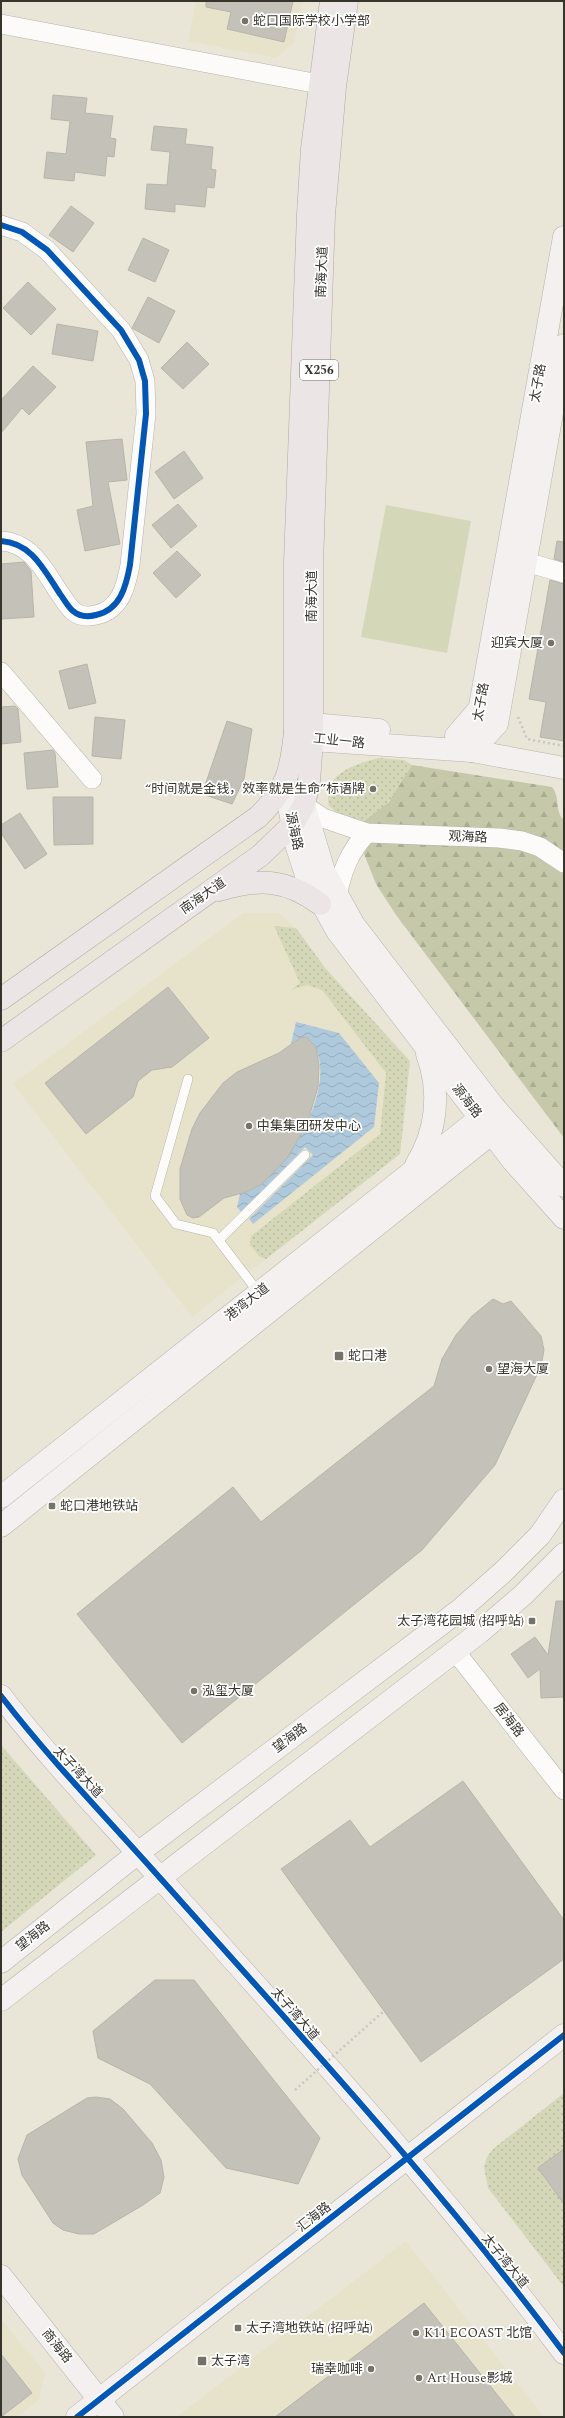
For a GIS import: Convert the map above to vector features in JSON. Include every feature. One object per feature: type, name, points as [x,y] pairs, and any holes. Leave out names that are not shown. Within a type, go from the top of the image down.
[{"type":"main road","name":"南海大道","points":[[1,1041],[261,855],[293,824],[304,805],[309,782],[296,516],[308,214],[319,84],[331,1]]},
{"type":"main road","name":"南海大道","points":[[1,999],[258,817],[274,802],[285,784],[292,759],[307,732],[324,216],[335,87],[347,1]]},
{"type":"main road","name":"太子路","points":[[472,751],[564,237]]},
{"type":"main road","name":"太子路","points":[[472,751],[497,724],[564,345]]},
{"type":"main road","points":[[472,751],[456,736],[480,708]]},
{"type":"main road","points":[[497,724],[506,745],[515,754],[527,761]]},
{"type":"main road","name":"工业一路","points":[[307,732],[456,736]]},
{"type":"main road","name":"工业一路","points":[[307,732],[472,751],[564,768]]},
{"type":"main road","name":"源海路","points":[[285,784],[304,805],[329,900],[354,954],[424,1044],[489,1119],[564,1186]]},
{"type":"main road","name":"源海路","points":[[285,784],[306,875],[329,900],[371,951],[489,1119],[564,1218]]},
{"type":"main road","points":[[206,894],[251,883],[274,882],[329,900]]},
{"type":"main road","points":[[412,1171],[424,1152],[433,1127],[436,1106],[431,1065],[424,1044]]},
{"type":"main road","name":"港湾大道","points":[[1,1497],[412,1171],[489,1119]]},
{"type":"main road","name":"港湾大道","points":[[1,1526],[489,1119]]},
{"type":"main road","name":"望海路","points":[[1,1962],[138,1853],[460,1609],[503,1572],[540,1534],[564,1500]]},
{"type":"main road","points":[[1,2000],[455,1651],[523,1595],[564,1554]]},
{"type":"main road","name":"太子湾大道","points":[[1,1696],[39,1746],[138,1853],[407,2158],[564,2353]]},
{"type":"main road","name":"汇海路","points":[[77,2417],[564,2035]]},
{"type":"main road","name":"商海路","points":[[1,2276],[113,2417]]},
{"type":"street","points":[[1,24],[319,84]]},
{"type":"street","points":[[1,225],[22,232],[47,250],[121,330],[134,350],[143,370],[146,403],[130,565],[124,589],[113,608],[93,616],[78,614],[68,606],[27,550],[13,542],[1,541]]},
{"type":"street","points":[[526,562],[564,573]]},
{"type":"street","points":[[1,672],[92,779]]},
{"type":"street","name":"观海路","points":[[304,805],[323,818],[367,833],[499,838],[522,841],[540,847],[564,863]]},
{"type":"street","points":[[329,900],[348,857],[367,833]]},
{"type":"street","name":"居海路","points":[[455,1651],[564,1790]]},
{"type":"lane","points":[[188,1079],[155,1196],[176,1224],[213,1234],[259,1293]]},
{"type":"lane","points":[[219,1240],[305,1155]]},
{"type":"path","points":[[295,2090],[384,2011]]},
{"type":"shaded area","name":"蛇口国际学校小学部","points":[[196,1],[303,1],[294,43],[276,58],[188,41]]},
{"type":"shaded area","points":[[243,913],[279,913],[296,928],[326,969],[410,1061],[400,1154],[192,1317],[13,1084]]},
{"type":"shaded area","points":[[406,2241],[544,2417],[176,2417]]},
{"type":"shaded area","points":[[1,2319],[45,2373],[39,2400],[17,2417],[1,2417]]},
{"type":"green space","points":[[386,505],[471,521],[447,653],[361,637]]},
{"type":"green space","points":[[379,758],[404,760],[412,765],[392,798],[379,812],[362,823],[344,819],[329,806],[328,795],[330,786],[335,778],[350,767]]},
{"type":"green space","points":[[412,765],[552,787],[555,791],[559,813],[564,820],[564,1138],[396,915],[376,884],[364,854],[370,840],[362,823],[389,802]]},
{"type":"green space","points":[[274,926],[296,928],[326,969],[410,1061],[400,1154],[266,1259],[260,1257],[250,1245],[251,1236],[380,1134],[386,1073],[322,990],[307,985],[291,990],[300,983]]},
{"type":"green space","points":[[1,1745],[96,1855],[1,1932]]},
{"type":"green space","points":[[564,2093],[564,2287],[488,2188],[484,2167],[487,2157],[493,2149]]},
{"type":"water","points":[[296,1022],[339,1033],[379,1083],[374,1127],[253,1224],[249,1219],[313,1155],[305,1147],[241,1212],[237,1207],[240,1194],[258,1185],[276,1170],[292,1148],[306,1124],[316,1099],[320,1074],[317,1053],[306,1037],[300,1038],[291,1044]]},
{"type":"building","points":[[206,1],[293,1],[284,42],[227,29],[231,12],[206,7]]},
{"type":"building","points":[[53,95],[87,98],[85,113],[113,116],[110,138],[116,139],[114,157],[107,156],[105,176],[75,172],[74,181],[44,178],[47,152],[66,154],[70,121],[51,119]]},
{"type":"building","points":[[154,126],[187,129],[185,144],[213,147],[211,169],[216,170],[214,188],[207,187],[205,207],[175,204],[175,212],[145,209],[147,184],[167,185],[170,152],[151,150]]},
{"type":"building","points":[[71,206],[94,223],[73,252],[49,235]]},
{"type":"building","points":[[143,238],[169,250],[155,282],[128,270]]},
{"type":"building","points":[[28,282],[56,309],[31,335],[3,308]]},
{"type":"building","points":[[148,297],[175,311],[159,343],[132,328]]},
{"type":"building","points":[[57,324],[98,331],[93,361],[52,354]]},
{"type":"building","points":[[187,342],[209,364],[183,389],[161,368]]},
{"type":"building","points":[[33,366],[56,387],[29,415],[22,408],[1,433],[1,400]]},
{"type":"building","points":[[122,439],[127,480],[108,482],[120,544],[85,551],[77,510],[93,506],[86,442]]},
{"type":"building","points":[[184,451],[203,478],[174,499],[155,472]]},
{"type":"building","points":[[178,504],[197,526],[171,548],[152,525]]},
{"type":"building","points":[[557,541],[564,542],[564,562],[554,559]]},
{"type":"building","points":[[177,551],[201,575],[176,598],[153,573]]},
{"type":"building","points":[[24,562],[31,571],[34,617],[1,619],[1,564]]},
{"type":"building","name":"迎宾大厦","points":[[550,580],[564,584],[564,741],[540,737],[546,702],[529,699]]},
{"type":"building","points":[[87,664],[96,703],[69,709],[59,671]]},
{"type":"building","points":[[15,706],[18,709],[21,742],[1,744],[1,707]]},
{"type":"building","points":[[95,717],[125,720],[121,759],[92,756]]},
{"type":"building","points":[[227,721],[252,729],[244,779],[232,804],[202,794]]},
{"type":"building","points":[[53,750],[55,753],[58,787],[27,789],[24,753]]},
{"type":"building","points":[[53,797],[93,797],[93,844],[54,845]]},
{"type":"building","points":[[20,813],[47,854],[25,869],[1,833],[1,825]]},
{"type":"building","points":[[168,987],[209,1038],[172,1067],[152,1070],[138,1081],[133,1097],[86,1134],[45,1083]]},
{"type":"building","name":"中集集团研发中心","points":[[306,1037],[316,1047],[319,1066],[318,1087],[307,1124],[288,1157],[262,1184],[246,1192],[224,1198],[199,1217],[193,1218],[187,1215],[180,1199],[180,1169],[192,1129],[200,1113],[223,1083],[237,1072],[279,1053],[300,1038]]},
{"type":"building","points":[[493,1299],[503,1304],[511,1301],[541,1336],[544,1350],[541,1366],[495,1465],[422,1550],[182,1743],[77,1614],[233,1487],[261,1522],[434,1386],[442,1359],[456,1335],[472,1316]]},
{"type":"building","points":[[556,1601],[564,1601],[564,1697],[541,1698],[540,1669],[528,1678],[511,1654],[535,1637],[548,1655]]},
{"type":"building","points":[[463,1781],[564,1920],[564,1959],[421,2062],[281,1869],[350,1820],[370,1847]]},
{"type":"building","points":[[155,1980],[194,1980],[320,2138],[298,2184],[226,2168],[150,2084],[98,2058],[93,2031]]},
{"type":"building","points":[[96,2097],[110,2099],[123,2109],[152,2143],[161,2160],[164,2177],[160,2193],[143,2205],[94,2234],[79,2234],[63,2230],[53,2223],[22,2175],[18,2159],[27,2135],[87,2098]]},
{"type":"building","points":[[564,2149],[564,2204],[538,2168]]},
{"type":"building","name":"K11 ECOAST 北馆","points":[[424,2303],[515,2417],[275,2417],[347,2362]]},
{"type":"building","points":[[1,2354],[32,2393],[1,2417]]},
{"type":"cycle path","points":[[1,225],[22,232],[47,250],[121,330],[139,360],[145,381],[146,414],[130,565],[124,589],[116,603],[111,608],[104,612],[90,616],[84,616],[76,613],[71,609],[42,567],[29,552],[12,543],[1,541]]},
{"type":"cycle path","points":[[1,1696],[59,1766],[141,1856],[368,2112],[517,2291],[564,2353]]},
{"type":"cycle path","points":[[77,2417],[564,2035]]},
{"type":"place","name":"蛇口国际学校小学部","points":[[245,21]]},
{"type":"place","name":"迎宾大厦","points":[[551,643]]},
{"type":"place","name":"“时间就是金钱，效率就是生命”标语牌","points":[[373,789]]},
{"type":"place","name":"中集集团研发中心","points":[[249,1126]]},
{"type":"place","name":"蛇口港","points":[[339,1356]]},
{"type":"place","name":"望海大厦","points":[[489,1369]]},
{"type":"place","name":"蛇口港地铁站","points":[[52,1506]]},
{"type":"place","name":"太子湾花园城 (招呼站)","points":[[532,1621]]},
{"type":"place","name":"泓玺大厦","points":[[194,1691]]},
{"type":"place","name":"太子湾地铁站 (招呼站)","points":[[238,2328]]},
{"type":"place","name":"K11 ECOAST 北馆","points":[[416,2333]]},
{"type":"place","name":"太子湾","points":[[202,2361]]},
{"type":"place","name":"瑞幸咖啡","points":[[371,2369]]},
{"type":"place","name":"Art House影城","points":[[419,2378]]}]
